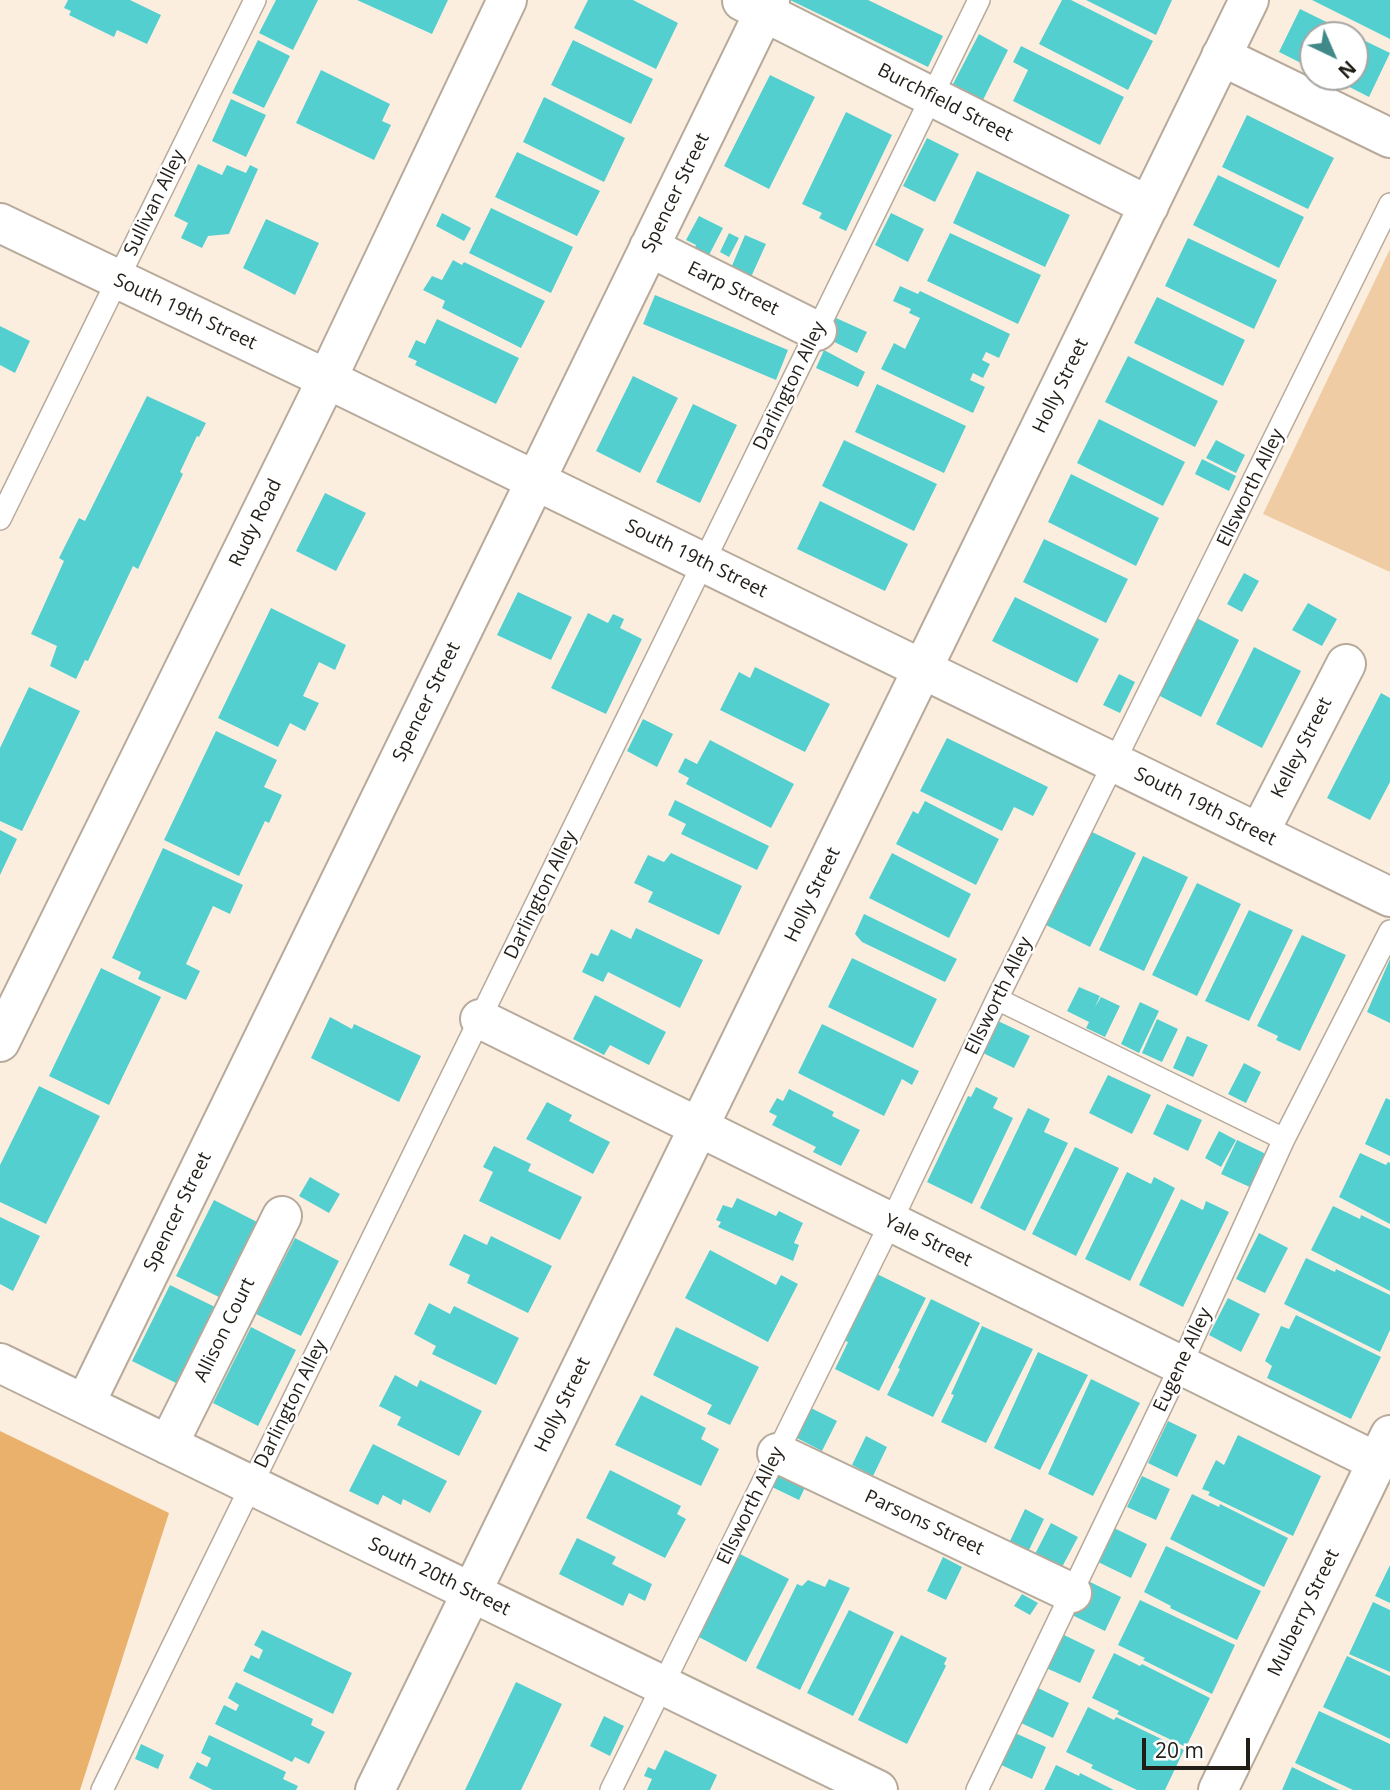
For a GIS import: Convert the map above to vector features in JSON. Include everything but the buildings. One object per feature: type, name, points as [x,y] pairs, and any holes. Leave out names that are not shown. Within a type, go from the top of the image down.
[{"type":"street","name":"Rudy Road","points":[[0,1042],[327,379],[507,0]]},
{"type":"street","name":"Holly Street","points":[[375,1790],[1249,0]]},
{"type":"street","name":"Burchfield Street","points":[[758,4],[932,96],[1149,205]]},
{"type":"street","name":"Spencer Street","points":[[85,1404],[649,247],[758,4]]},
{"type":"street","points":[[1221,55],[1390,138]]},
{"type":"street","name":"South 19th Street","points":[[0,223],[327,379],[1390,897]]},
{"type":"street","name":"Earp Street","points":[[649,247],[817,331]]},
{"type":"street","name":"Kelley Street","points":[[1259,833],[1346,664]]},
{"type":"street","name":"Yale Street","points":[[480,1019],[1181,1365],[1383,1448]]},
{"type":"street","name":"Allison Court","points":[[167,1445],[282,1216]]},
{"type":"street","name":"South 20th Street","points":[[0,1363],[878,1790]]},
{"type":"street","name":"Mulberry Street","points":[[1218,1790],[1383,1448]]},
{"type":"street","name":"Parsons Street","points":[[777,1453],[1072,1593]]},
{"type":"lane","name":"Sullivan Alley","points":[[0,519],[255,0]]},
{"type":"lane","name":"Darlington Alley","points":[[102,1790],[979,0]]},
{"type":"lane","name":"Ellsworth Alley","points":[[611,1790],[891,1222],[997,999],[1390,204]]},
{"type":"lane","name":"Eugene Alley","points":[[976,1790],[1181,1365],[1284,1139],[1390,931]]},
{"type":"lane","points":[[997,999],[1284,1139]]},
{"type":"shaded area","points":[[1390,249],[1390,572],[1263,514]]},
{"type":"shaded area","points":[[0,1431],[169,1513],[80,1790],[0,1790]]}]
